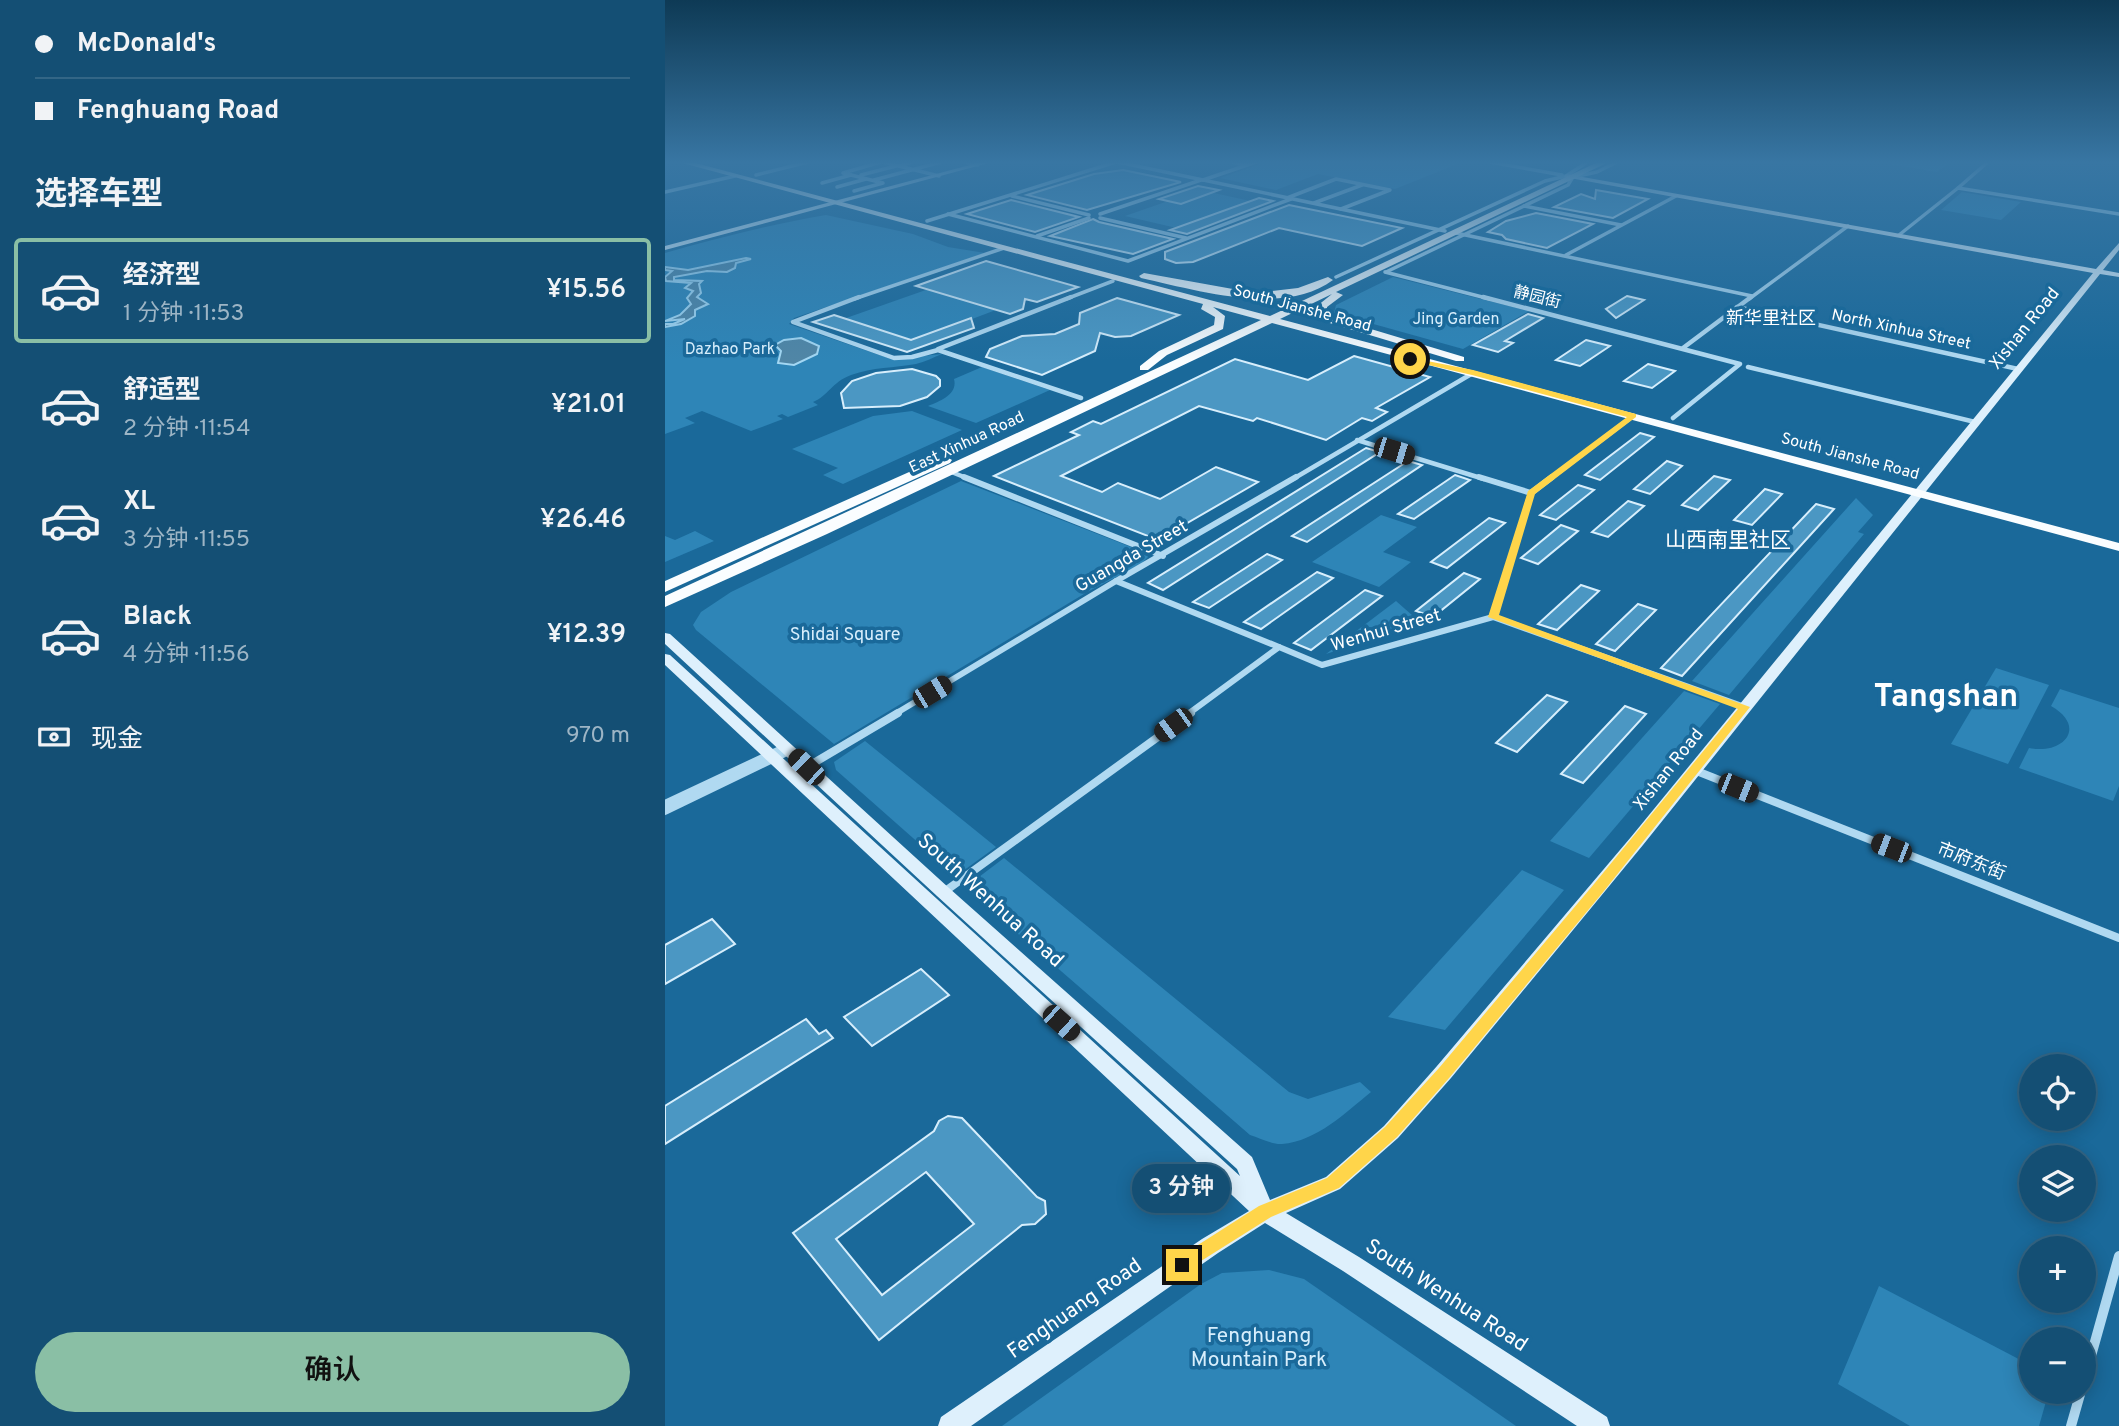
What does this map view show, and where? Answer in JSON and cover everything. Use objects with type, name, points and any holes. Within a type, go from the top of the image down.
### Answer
[{"type":"main road","name":"South Jianshe Road","points":[[927,228],[1673,418],[2119,547]]},
{"type":"main road","name":"South Jianshe Road","points":[[952,228],[1130,275],[1429,362],[1470,367],[1633,416],[2119,537]]},
{"type":"main road","points":[[1271,315],[1450,228]]},
{"type":"main road","points":[[1470,367],[1334,322],[1322,316],[1322,306],[1387,269],[1472,228]]},
{"type":"main road","points":[[1271,315],[1387,269]]},
{"type":"main road","points":[[1130,275],[1166,279],[1241,297],[1264,298],[1294,294],[1336,277],[1361,271]]},
{"type":"main road","points":[[1102,274],[1113,281],[1206,307],[1220,316],[1221,323],[1215,331],[1163,353],[1144,369]]},
{"type":"main road","name":"East Xinhua Road","points":[[665,602],[1178,363],[1271,315]]},
{"type":"main road","name":"East Xinhua Road","points":[[665,587],[1144,369],[1271,315]]},
{"type":"main road","points":[[1178,363],[1200,357],[1248,336],[1270,334],[1312,334],[1390,356],[1429,362]]},
{"type":"street","points":[[665,248],[742,228]]},
{"type":"street","points":[[999,228],[1128,261],[1215,228]]},
{"type":"street","points":[[1035,237],[1061,228]]},
{"type":"street","points":[[1144,228],[1187,239]]},
{"type":"street","points":[[1426,228],[1442,231]]},
{"type":"street","points":[[1460,234],[1475,228]]},
{"type":"street","points":[[1565,256],[1617,228]]},
{"type":"street","points":[[1683,348],[1846,228]]},
{"type":"street","points":[[1857,228],[2119,275]]},
{"type":"street","points":[[1899,235],[1908,228]]},
{"type":"street","points":[[1336,277],[1442,231]]},
{"type":"street","points":[[1460,234],[1752,296]]},
{"type":"street","name":"Xishan Road","points":[[1265,1212],[1333,1183],[1391,1132],[1453,1062],[1694,770],[2119,245]]},
{"type":"street","points":[[1004,248],[799,318],[793,323],[894,358],[912,357],[1113,281]]},
{"type":"street","name":"静园街","points":[[1387,269],[1740,364],[1673,418]]},
{"type":"street","name":"North Xinhua Street","points":[[1737,307],[2018,369]]},
{"type":"street","points":[[938,349],[1081,398]]},
{"type":"street","points":[[1748,366],[1975,422]]},
{"type":"street","name":"Guangda Street","points":[[806,767],[1357,440],[1470,367]]},
{"type":"street","points":[[1633,416],[1531,493],[1493,617],[1745,707]]},
{"type":"street","points":[[1357,440],[1531,493]]},
{"type":"street","points":[[949,471],[1163,556]]},
{"type":"street","name":"Wenhui Street","points":[[1116,581],[1322,665],[1493,617]]},
{"type":"street","name":"South Wenhua Road","points":[[665,637],[779,753],[1265,1212],[1351,1264],[1598,1426]]},
{"type":"street","points":[[943,892],[1016,842],[1279,647]]},
{"type":"street","name":"South Wenhua Road","points":[[665,658],[779,753],[806,767],[1245,1163],[1265,1212]]},
{"type":"street","points":[[665,804],[779,753]]},
{"type":"street","points":[[665,811],[779,753]]},
{"type":"street","name":"市府东街","points":[[1694,770],[2119,938]]},
{"type":"street","name":"Fenghuang Road","points":[[950,1426],[1205,1250],[1265,1212]]},
{"type":"street","points":[[2096,1338],[2119,1256]]},
{"type":"street","points":[[2071,1426],[2077,1404]]},
{"type":"green space","name":"Dazhao Park","points":[[765,228],[883,228],[913,234],[948,247],[985,253],[794,318],[789,324],[891,359],[942,354],[916,364],[851,375],[813,402],[818,405],[788,417],[782,414],[777,416],[783,419],[751,431],[702,411],[685,418],[695,423],[665,434],[665,253]]},
{"type":"green space","name":"Jing Garden","points":[[1393,277],[1529,311],[1463,349],[1334,313],[1336,305]]},
{"type":"green space","points":[[940,285],[1009,305],[901,346],[832,323]]},
{"type":"green space","points":[[982,367],[1050,390],[976,423],[928,406],[951,393],[954,379]]},
{"type":"green space","points":[[912,411],[962,430],[843,484],[823,475],[838,468],[792,449],[873,416]]},
{"type":"green space","name":"Shidai Square","points":[[961,481],[1144,552],[1148,557],[1140,565],[1089,591],[834,744],[693,625],[701,612],[731,592]]},
{"type":"green space","points":[[1856,498],[1873,515],[1858,532],[1864,534],[1729,695],[1692,681]]},
{"type":"green space","points":[[1381,515],[1417,527],[1383,552],[1411,562],[1379,587],[1312,562]]},
{"type":"green space","points":[[695,531],[714,541],[665,562],[665,536],[675,540]]},
{"type":"green space","points":[[1396,601],[1421,623],[1326,654]]},
{"type":"green space","points":[[1996,668],[2049,685],[2008,764],[1951,744]]},
{"type":"green space","points":[[2060,689],[2119,708],[2119,786],[2113,801],[2019,768],[2029,748],[2052,747],[2067,738],[2068,722],[2051,706]]},
{"type":"green space","points":[[1684,691],[1720,704],[1589,858],[1550,841]]},
{"type":"green space","points":[[865,741],[996,847],[956,876],[836,770],[834,762]]},
{"type":"green space","points":[[1004,858],[1289,1092],[1308,1099],[1360,1082],[1371,1092],[1330,1125],[1307,1138],[1278,1144],[1250,1135],[970,892],[971,883]]},
{"type":"green space","points":[[1522,870],[1564,890],[1445,1030],[1388,1017]]},
{"type":"green space","name":"Fenghuang Mountain Park","points":[[1269,1270],[1304,1279],[1516,1426],[1002,1426],[1201,1284],[1222,1273]]},
{"type":"green space","points":[[1879,1286],[2019,1359],[2019,1404],[2045,1404],[2039,1426],[1910,1426],[1838,1384]]},
{"type":"shaded area","points":[[751,259],[736,263],[735,268],[727,272],[707,271],[674,277],[674,280],[702,281],[699,284],[701,293],[697,297],[708,304],[695,310],[695,316],[681,324],[665,327],[665,324],[685,319],[665,321],[680,315],[691,304],[687,298],[693,291],[685,288],[691,283],[666,281],[665,277],[672,271],[665,270],[665,267],[688,270]]},
{"type":"shaded area","points":[[801,338],[819,346],[817,354],[794,365],[778,363],[781,351],[775,345],[784,340]]},
{"type":"building","points":[[1018,228],[1048,228],[1035,232]]},
{"type":"building","points":[[1071,228],[1123,228],[1173,239],[1133,254],[1050,236]]},
{"type":"building","points":[[1177,228],[1204,228],[1187,234],[1170,230]]},
{"type":"building","points":[[1230,228],[1402,228],[1362,246],[1279,228],[1193,262],[1176,263],[1165,259],[1165,252]]},
{"type":"building","points":[[1495,228],[1586,228],[1547,248],[1488,232]]},
{"type":"building","points":[[986,261],[1078,287],[1037,302],[1025,299],[1023,309],[1010,314],[916,286]]},
{"type":"building","points":[[1627,296],[1644,300],[1616,318],[1606,309]]},
{"type":"building","points":[[1117,298],[1179,315],[1131,336],[1115,337],[1100,333],[1095,351],[1042,375],[986,357],[990,349],[1022,336],[1055,334],[1079,324],[1080,313]]},
{"type":"building","points":[[1528,314],[1543,318],[1505,341],[1513,343],[1498,352],[1473,345]]},
{"type":"building","points":[[834,315],[911,340],[971,318],[974,328],[907,352],[813,322]]},
{"type":"building","points":[[1586,340],[1610,346],[1580,366],[1556,360]]},
{"type":"building","points":[[1354,356],[1430,377],[1376,408],[1387,412],[1372,421],[1362,418],[1326,440],[1257,418],[1253,421],[1199,406],[1061,476],[1102,492],[1118,483],[1160,499],[1216,467],[1258,482],[1158,540],[994,476],[1079,435],[1071,432],[1093,421],[1101,424],[1235,359],[1308,380]]},
{"type":"building","points":[[1648,364],[1675,371],[1652,388],[1624,381]]},
{"type":"building","points":[[912,369],[936,376],[940,380],[940,386],[927,397],[900,406],[844,408],[841,393],[852,381],[876,373]]},
{"type":"building","points":[[1640,433],[1654,437],[1600,480],[1585,475]]},
{"type":"building","points":[[1366,448],[1380,452],[1163,590],[1148,583]]},
{"type":"building","points":[[1408,461],[1422,465],[1307,542],[1292,536]]},
{"type":"building","points":[[1667,461],[1682,466],[1650,494],[1634,489]]},
{"type":"building","points":[[1455,475],[1470,480],[1414,519],[1398,514]]},
{"type":"building","points":[[1714,476],[1730,480],[1698,510],[1682,505]]},
{"type":"building","points":[[1578,485],[1594,490],[1556,520],[1540,515]]},
{"type":"building","points":[[1765,489],[1782,494],[1752,525],[1734,520]]},
{"type":"building","points":[[1628,501],[1644,506],[1608,537],[1592,532]]},
{"type":"building","points":[[1816,504],[1834,509],[1682,676],[1661,668]]},
{"type":"building","points":[[1489,518],[1505,523],[1447,568],[1431,562]]},
{"type":"building","points":[[1561,525],[1578,531],[1538,564],[1521,558]]},
{"type":"building","points":[[1267,554],[1282,560],[1209,608],[1193,602]]},
{"type":"building","points":[[1317,572],[1333,578],[1261,629],[1244,622]]},
{"type":"building","points":[[1464,573],[1480,579],[1433,617],[1416,611]]},
{"type":"building","points":[[1581,585],[1599,591],[1557,630],[1538,624]]},
{"type":"building","points":[[1365,590],[1382,596],[1311,650],[1294,643]]},
{"type":"building","points":[[1638,604],[1656,610],[1615,651],[1596,644]]},
{"type":"building","points":[[1547,695],[1567,702],[1517,752],[1496,743]]},
{"type":"building","points":[[1625,706],[1646,714],[1583,783],[1561,774]]},
{"type":"building","points":[[712,919],[735,944],[665,984],[665,945]]},
{"type":"building","points":[[921,969],[949,995],[872,1046],[844,1017]]},
{"type":"building","points":[[806,1019],[819,1034],[826,1030],[833,1038],[665,1144],[665,1106]]},
{"type":"building","points":[[948,1116],[962,1118],[1037,1197],[1045,1201],[1046,1214],[1035,1224],[1022,1225],[879,1340],[793,1233],[934,1131],[939,1121]],"holes":[[[926,1172],[974,1224],[882,1295],[836,1239]]]},
{"type":"district","name":"新华里社区","points":[[1771,319]]},
{"type":"district","name":"山西南里社区","points":[[1728,541]]},
{"type":"district","name":"Tangshan","points":[[1946,698]]},
{"type":"route","points":[[1182,1265],[1265,1212],[1333,1183],[1391,1132],[1599,887],[1745,707],[1493,617],[1531,493],[1633,416],[1410,359]]}]
